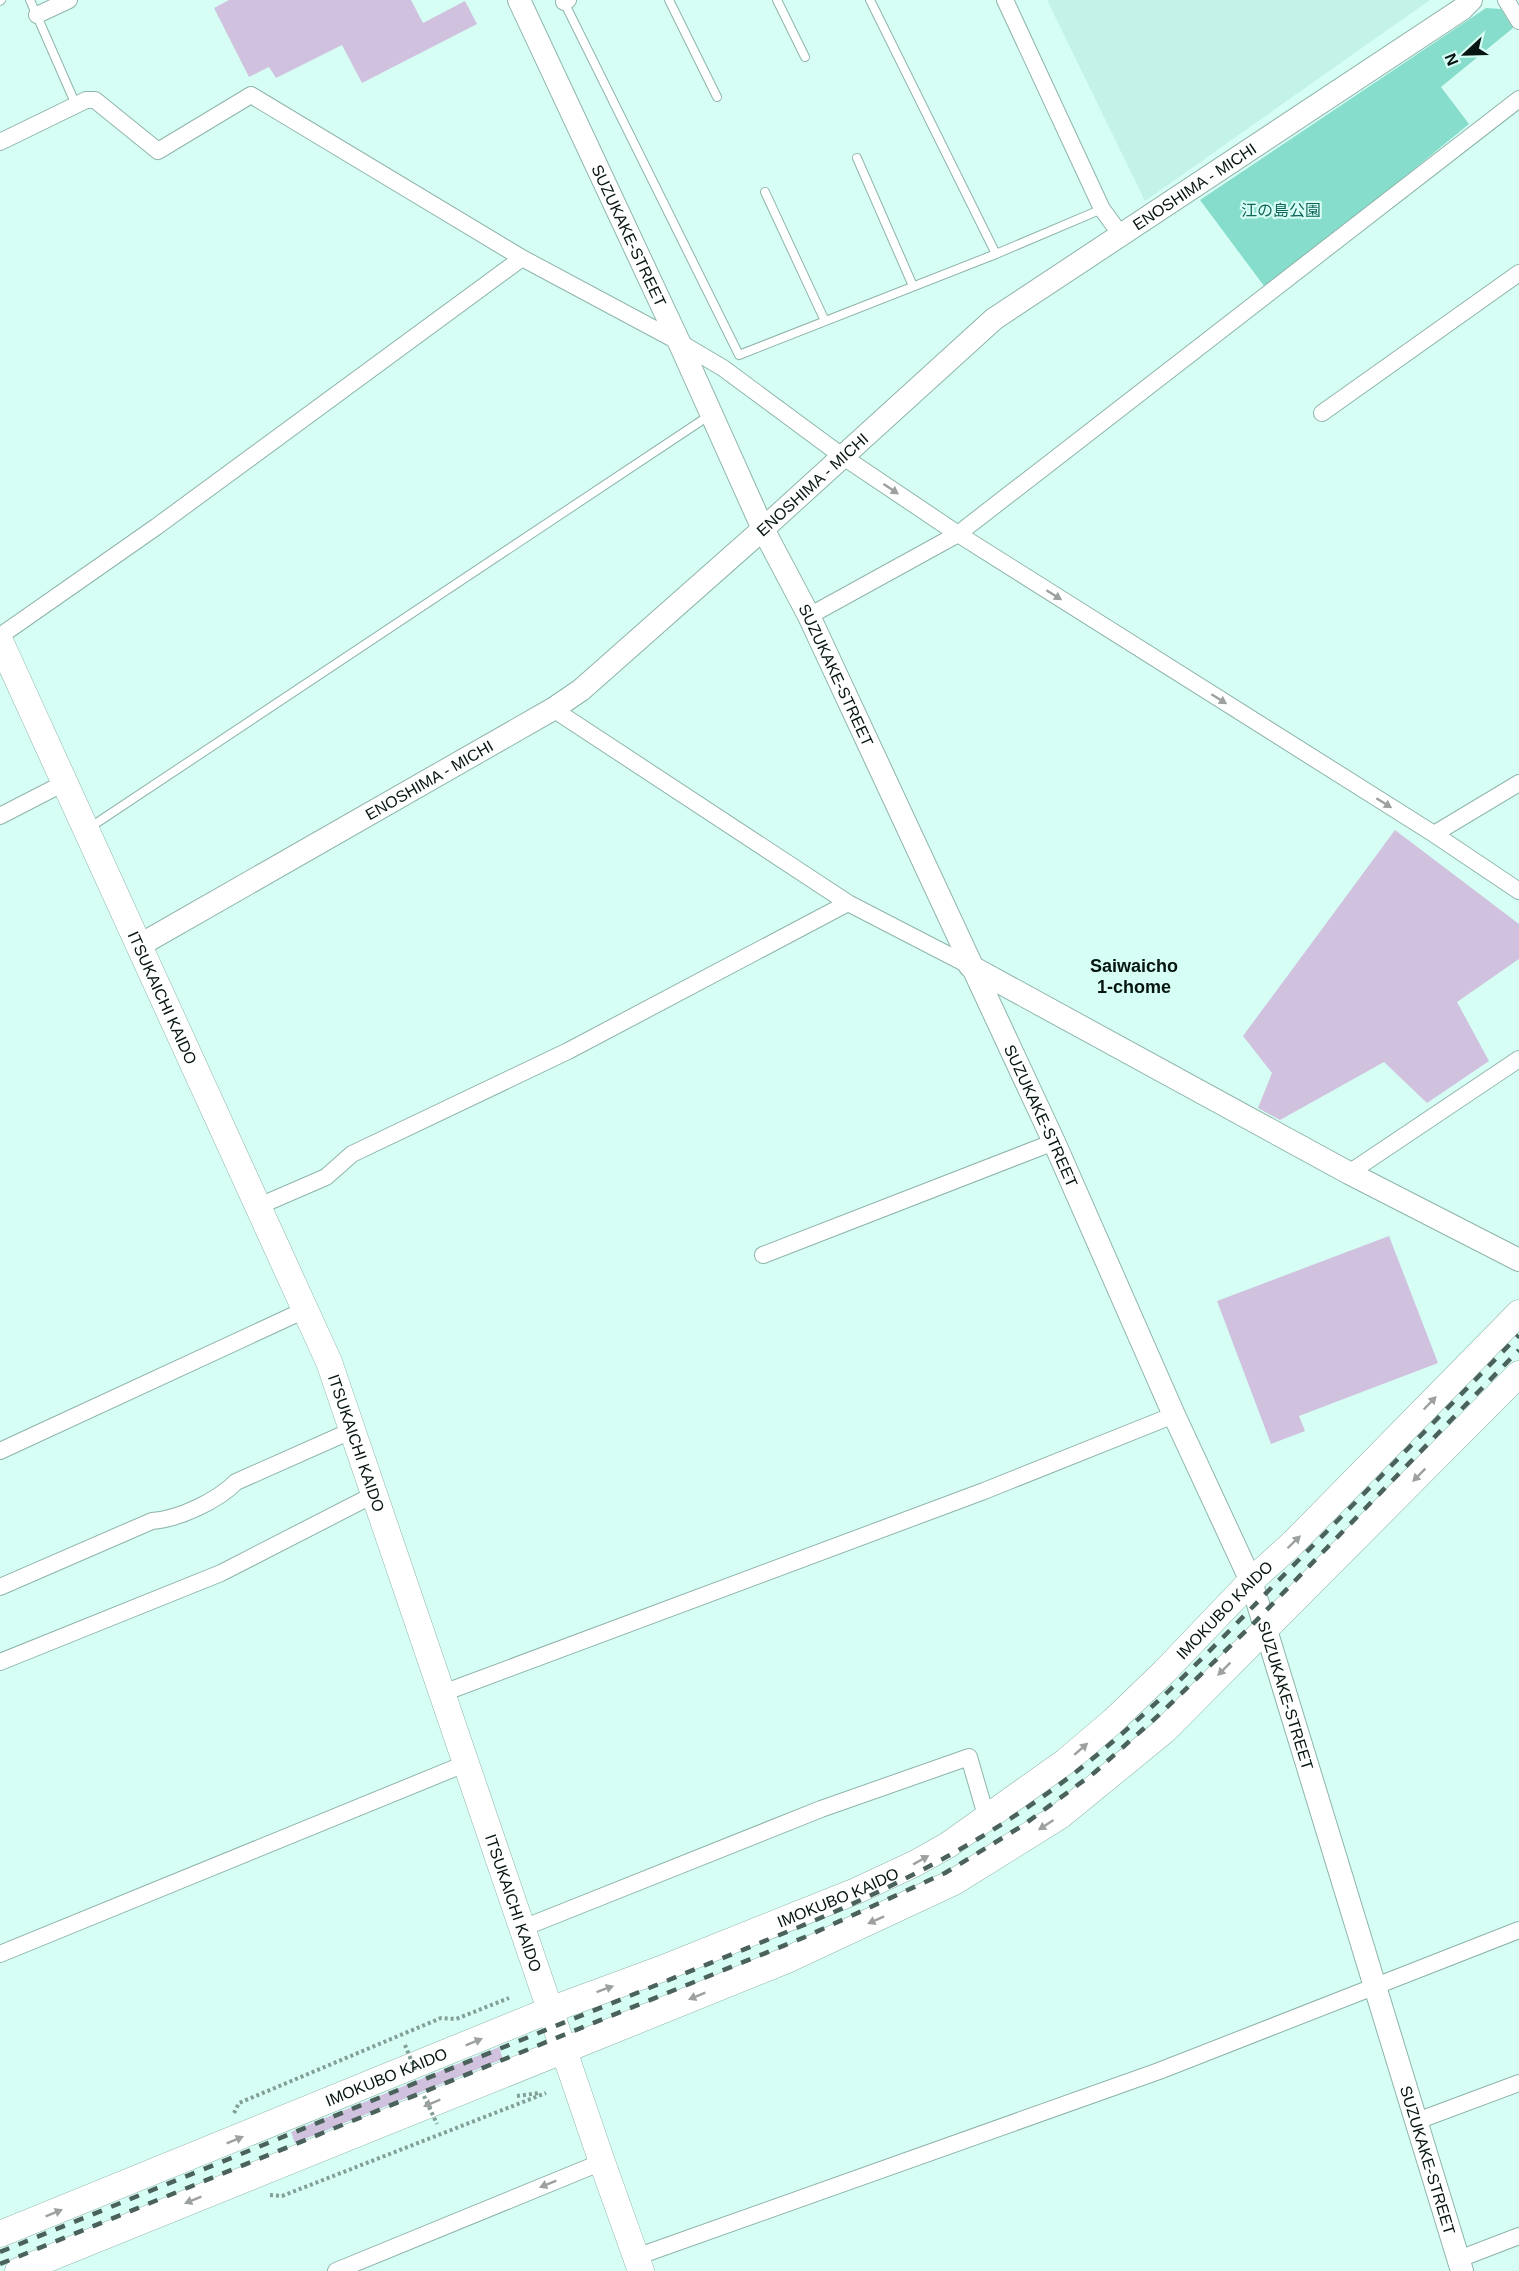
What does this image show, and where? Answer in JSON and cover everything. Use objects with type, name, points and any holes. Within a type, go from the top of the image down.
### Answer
[{"type":"main road","name":"ITSUKAICHI KAIDO","points":[[0,641],[307,1309],[329,1362],[639,2267]]},
{"type":"main road","name":"IMOKUBO KAIDO","points":[[0,2235],[550,2010],[662,1969],[856,1891],[914,1864],[987,1819],[1066,1761],[1113,1721],[1164,1672],[1251,1581],[1293,1544],[1519,1313]]},
{"type":"main road","points":[[18,2271],[798,1955],[913,1903],[1001,1854],[1060,1816],[1164,1731],[1519,1374]]},
{"type":"street","points":[[33,8],[69,0]]},
{"type":"street","name":"SUZUKAKE-STREET","points":[[519,0],[764,529],[809,616],[970,966],[1054,1142],[1174,1415],[1251,1581],[1461,2265]]},
{"type":"street","points":[[1005,0],[1102,209],[1121,235]]},
{"type":"street","name":"ENOSHIMA - MICHI","points":[[140,945],[553,709],[581,690],[764,529],[994,319],[1462,9],[1471,0]]},
{"type":"street","points":[[1506,0],[1519,21]]},
{"type":"street","points":[[0,142],[86,100],[95,100],[158,151],[251,95],[522,258],[723,368],[842,456],[958,534],[1434,834],[1519,891]]},
{"type":"street","points":[[809,616],[958,534],[1519,99]]},
{"type":"street","points":[[0,636],[156,527],[522,258]]},
{"type":"street","points":[[1322,413],[1519,273]]},
{"type":"street","points":[[553,709],[848,903],[970,966],[1350,1173],[1519,1260]]},
{"type":"street","points":[[0,816],[64,783]]},
{"type":"street","points":[[1434,834],[1519,783]]},
{"type":"street","points":[[259,1206],[326,1177],[352,1154],[568,1051],[848,903]]},
{"type":"street","points":[[1350,1173],[1519,1059]]},
{"type":"street","points":[[763,1255],[1054,1142]]},
{"type":"street","points":[[0,1451],[307,1309]]},
{"type":"street","points":[[443,1693],[984,1491],[1174,1415]]},
{"type":"street","points":[[0,1587],[152,1521],[168,1520],[225,1494],[236,1482],[353,1430]]},
{"type":"street","points":[[0,1662],[221,1573],[375,1494]]},
{"type":"street","points":[[523,1928],[821,1809],[969,1758],[987,1819]]},
{"type":"street","points":[[0,1953],[467,1763]]},
{"type":"street","points":[[639,2267],[1159,2071],[1519,1930]]},
{"type":"street","points":[[1417,2121],[1519,2083]]},
{"type":"street","points":[[336,2271],[602,2162]]},
{"type":"street","points":[[1461,2265],[1519,2236]]},
{"type":"lane","points":[[669,0],[717,97]]},
{"type":"lane","points":[[777,0],[805,57]]},
{"type":"lane","points":[[870,0],[996,254]]},
{"type":"lane","points":[[566,1],[739,355],[996,254],[1102,209]]},
{"type":"lane","points":[[33,8],[76,105]]},
{"type":"lane","points":[[857,158],[914,286]]},
{"type":"lane","points":[[765,192],[825,321]]},
{"type":"lane","points":[[86,830],[711,414]]},
{"type":"path","points":[[230,2122],[240,2103],[441,2018],[456,2019],[509,1998]]},
{"type":"path","points":[[405,2045],[416,2072]]},
{"type":"path","points":[[336,2062],[346,2064]]},
{"type":"path","points":[[261,2194],[282,2196],[546,2092],[511,2096]]},
{"type":"path","points":[[424,2096],[437,2124]]},
{"type":"path","points":[[366,2163],[374,2152]]},
{"type":"shaded area","points":[[1047,0],[1430,0],[1145,201]]},
{"type":"green space","name":"江の島公園","points":[[1486,8],[1501,9],[1513,28],[1441,87],[1469,124],[1267,290],[1200,200]]},
{"type":"building","points":[[229,0],[411,0],[423,23],[465,1],[477,24],[362,83],[342,45],[276,78],[269,67],[249,77],[214,8]]},
{"type":"building","points":[[1395,830],[1519,924],[1519,959],[1457,1002],[1489,1061],[1427,1103],[1384,1062],[1280,1120],[1258,1108],[1272,1073],[1243,1036]]},
{"type":"building","points":[[1389,1236],[1438,1363],[1299,1416],[1305,1431],[1271,1444],[1217,1301]]},
{"type":"building","points":[[499,2047],[503,2059],[295,2143],[291,2132]]},
{"type":"railway","points":[[0,2252],[799,1927],[865,1898],[961,1849],[1052,1790],[1139,1718],[1221,1639],[1519,1335]]},
{"type":"railway","points":[[0,2264],[805,1937],[945,1873],[1022,1826],[1094,1773],[1160,1714],[1252,1625],[1519,1350]]},
{"type":"district","name":"Saiwaicho 1-chome","points":[[1134,976]]}]
